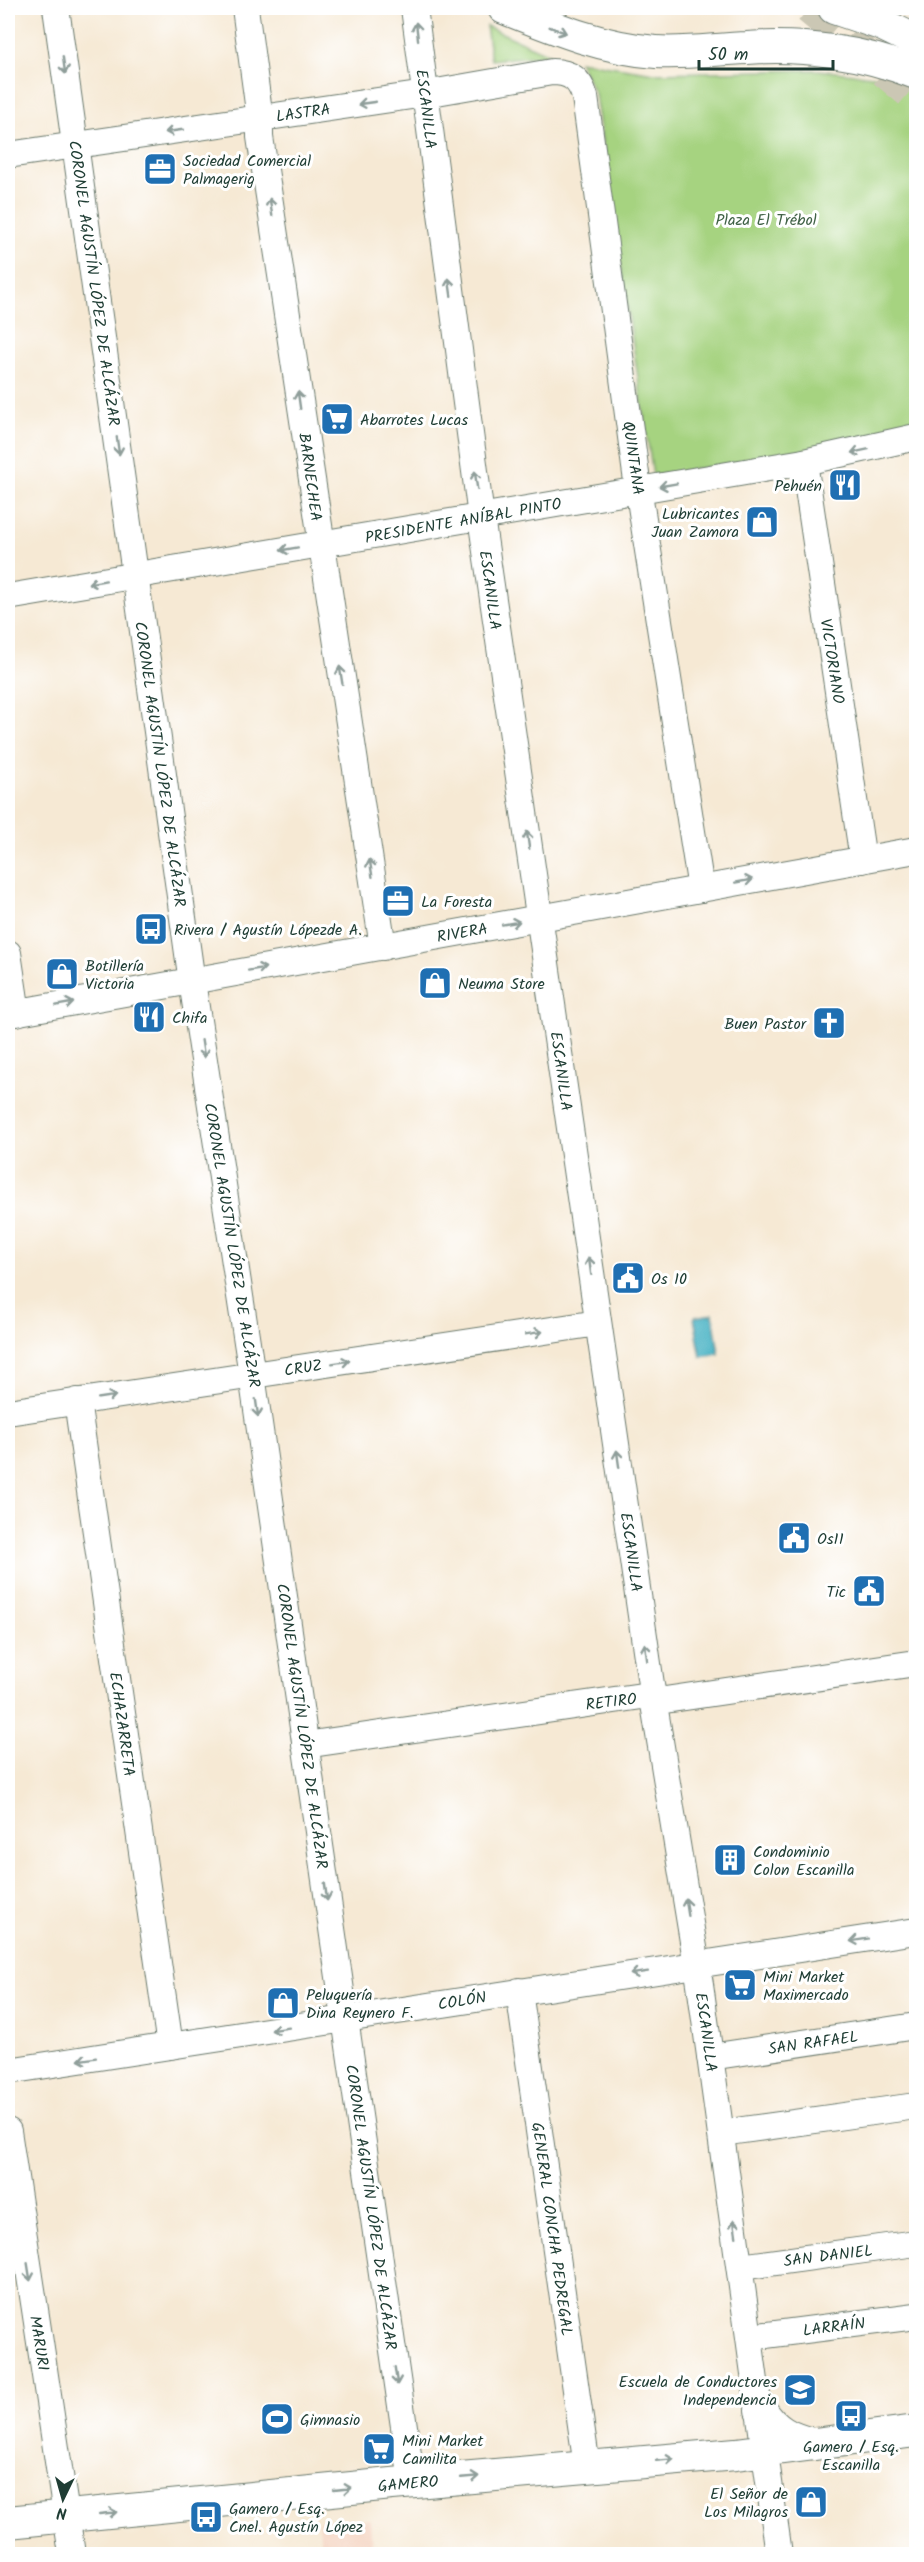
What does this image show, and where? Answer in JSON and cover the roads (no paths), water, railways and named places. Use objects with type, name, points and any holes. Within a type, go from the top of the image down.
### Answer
[{"type":"main road","points":[[504,8],[577,36],[634,50],[681,53],[747,48],[820,50],[861,56],[916,73]]},
{"type":"main road","points":[[834,8],[881,24],[916,41]]},
{"type":"main road","points":[[761,2410],[768,2422],[782,2434],[813,2444]]},
{"type":"main road","name":"GAMERO","points":[[8,2522],[767,2450],[916,2432]]},
{"type":"street","name":"CORONEL AGUSTÍN LÓPEZ DE ALCÁZAR","points":[[56,8],[192,981],[252,1375],[412,2482]]},
{"type":"street","name":"BARNECHEA","points":[[245,8],[260,119],[260,137],[383,947]]},
{"type":"street","name":"ESCANILLA","points":[[414,8],[481,517],[653,1698],[697,1965],[767,2450],[779,2554]]},
{"type":"street","name":"LASTRA","points":[[8,155],[260,119],[559,72],[577,79],[585,97]]},
{"type":"street","name":"QUINTANA","points":[[585,97],[639,490],[701,889]]},
{"type":"street","name":"PRESIDENTE ANÍBAL PINTO","points":[[8,597],[804,462],[916,437]]},
{"type":"street","name":"VICTORIANO","points":[[804,462],[863,860]]},
{"type":"street","name":"RIVERA","points":[[12,1014],[916,850]]},
{"type":"street","points":[[8,953],[12,1014]]},
{"type":"street","name":"CRUZ","points":[[8,1412],[598,1323]]},
{"type":"street","name":"ECHAZARRETA","points":[[76,1401],[170,2046]]},
{"type":"street","name":"RETIRO","points":[[305,1745],[642,1696],[665,1700],[916,1663]]},
{"type":"street","name":"COLÓN","points":[[8,2071],[916,1931]]},
{"type":"street","name":"GENERAL CONCHA PEDREGAL","points":[[519,1991],[587,2467]]},
{"type":"street","name":"SAN RAFAEL","points":[[710,2057],[916,2026]]},
{"type":"street","points":[[721,2133],[916,2106]]},
{"type":"street","name":"MARURI","points":[[8,2131],[72,2554]]},
{"type":"street","name":"SAN DANIEL","points":[[740,2266],[916,2243]]},
{"type":"street","name":"LARRAÍN","points":[[751,2337],[916,2316]]},
{"type":"water","points":[[713,1314],[719,1354],[701,1357],[694,1317]]},
{"type":"tunnel","points":[[809,8],[916,97]]},
{"type":"place","name":"Sociedad Comercial Palmagerig","points":[[160,169]]},
{"type":"place","name":"Abarrotes Lucas","points":[[337,419]]},
{"type":"place","name":"Pehuén","points":[[845,485]]},
{"type":"place","name":"Lubricantes Juan Zamora","points":[[762,522]]},
{"type":"place","name":"La Foresta","points":[[398,901]]},
{"type":"place","name":"Rivera / Agustín Lópezde A.","points":[[151,929]]},
{"type":"place","name":"Botillería Victoria","points":[[62,974]]},
{"type":"place","name":"Neuma Store","points":[[435,983]]},
{"type":"place","name":"Chifa","points":[[149,1017]]},
{"type":"place","name":"Buen Pastor","points":[[829,1023]]},
{"type":"place","name":"Os 10","points":[[628,1278]]},
{"type":"place","name":"Os11","points":[[794,1538]]},
{"type":"place","name":"Tic","points":[[869,1591]]},
{"type":"place","name":"Condominio Colon Escanilla","points":[[730,1860]]},
{"type":"place","name":"Mini Market Maximercado","points":[[740,1985]]},
{"type":"place","name":"Peluquería Dina Reynero F.","points":[[283,2003]]},
{"type":"place","name":"Escuela de Conductores Independencia","points":[[800,2390]]},
{"type":"place","name":"Gamero / Esq. Escanilla","points":[[851,2416]]},
{"type":"place","name":"Gimnasio","points":[[277,2419]]},
{"type":"place","name":"Mini Market Camilita","points":[[379,2449]]},
{"type":"place","name":"El Señor de Los Milagros","points":[[811,2502]]},
{"type":"place","name":"Gamero / Esq. Cnel. Agustín López","points":[[206,2517]]},
{"type":"park label","name":"Plaza El Trébol","points":[[766,219]]}]
